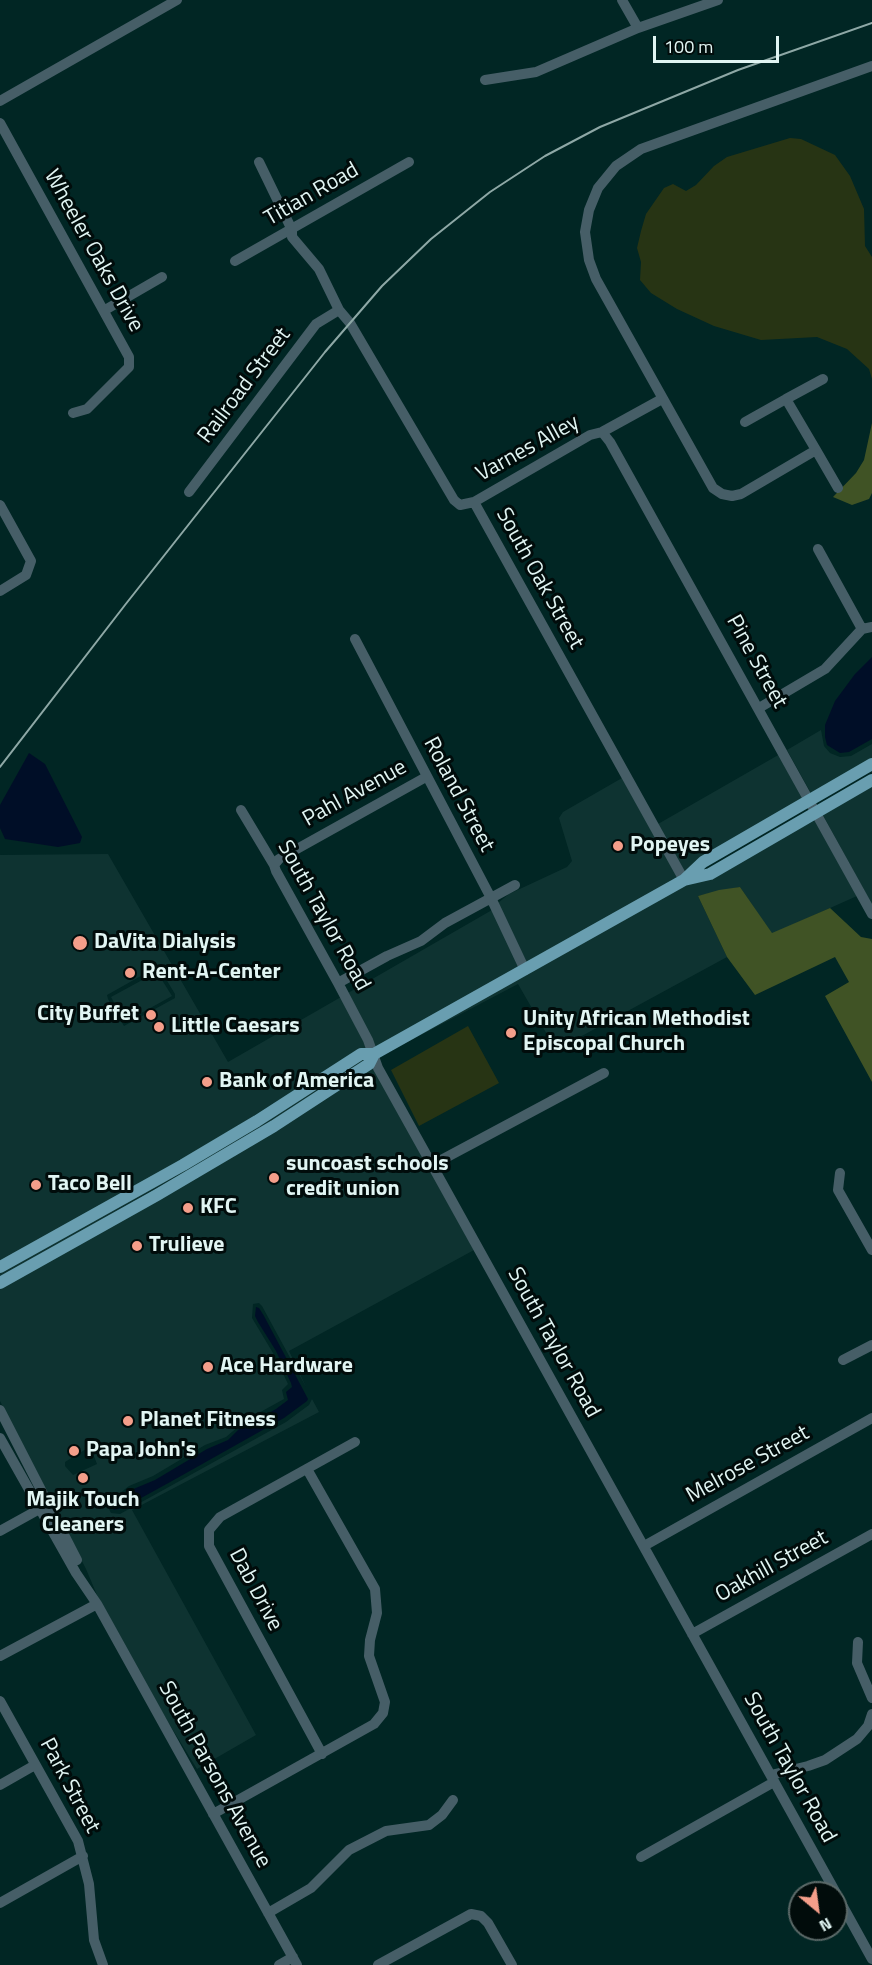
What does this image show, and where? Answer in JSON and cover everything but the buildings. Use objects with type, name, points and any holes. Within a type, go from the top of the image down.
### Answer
[{"type":"main road","points":[[0,1267],[193,1159],[361,1054],[374,1054],[684,880],[703,862],[872,764]]},
{"type":"main road","points":[[684,880],[710,874],[872,780]]},
{"type":"main road","points":[[0,1283],[274,1126],[369,1064],[374,1054]]},
{"type":"street","points":[[0,100],[177,0]]},
{"type":"street","points":[[622,0],[638,28]]},
{"type":"street","points":[[485,80],[536,72],[638,28],[718,0]]},
{"type":"street","points":[[816,450],[741,494],[732,496],[722,494],[713,488],[596,279],[589,260],[585,232],[589,210],[598,188],[616,166],[641,149],[872,66]]},
{"type":"street","name":"Wheeler Oaks Drive","points":[[0,123],[129,357],[129,367],[87,409],[74,413]]},
{"type":"street","name":"South Oak Street","points":[[259,162],[292,230],[292,237],[319,269],[339,310],[350,323],[454,500],[460,505],[474,502],[684,880]]},
{"type":"street","name":"Titian Road","points":[[235,261],[409,162]]},
{"type":"street","points":[[105,310],[162,277]]},
{"type":"street","name":"Railroad Street","points":[[189,492],[316,324],[339,310]]},
{"type":"street","points":[[745,422],[823,379]]},
{"type":"street","name":"Varnes Alley","points":[[474,502],[590,435],[602,432],[662,399]]},
{"type":"street","points":[[786,399],[838,488]]},
{"type":"street","name":"Pine Street","points":[[602,432],[610,442],[872,914]]},
{"type":"street","points":[[0,505],[31,561],[26,575],[0,591]]},
{"type":"street","points":[[759,708],[825,669],[867,628],[818,549]]},
{"type":"street","name":"Roland Street","points":[[355,639],[491,898],[525,969]]},
{"type":"street","name":"Pahl Avenue","points":[[274,865],[279,859],[426,777]]},
{"type":"street","name":"South Taylor Road","points":[[240,810],[274,865],[338,983],[368,1040],[378,1068],[829,1881]]},
{"type":"street","points":[[338,983],[387,956],[421,941],[445,923],[516,885]]},
{"type":"street","points":[[432,1165],[604,1072]]},
{"type":"street","points":[[840,1173],[838,1190],[872,1250]]},
{"type":"street","points":[[843,1360],[872,1345]]},
{"type":"street","name":"South Parsons Avenue","points":[[0,1410],[44,1507]]},
{"type":"street","name":"Melrose Street","points":[[644,1546],[872,1418]]},
{"type":"street","name":"South Parsons Avenue","points":[[0,1438],[82,1571],[97,1604],[295,1961]]},
{"type":"street","name":"Dab Drive","points":[[322,1754],[209,1546],[209,1530],[220,1517],[355,1442]]},
{"type":"street","points":[[213,1814],[374,1724],[383,1713],[385,1702],[369,1656],[370,1641],[378,1613],[375,1589],[307,1469]]},
{"type":"street","points":[[0,1531],[44,1507]]},
{"type":"street","name":"Oakhill Street","points":[[692,1634],[872,1534]]},
{"type":"street","points":[[0,1656],[97,1604]]},
{"type":"street","points":[[858,1642],[856,1654],[858,1663],[872,1698]]},
{"type":"street","name":"Park Street","points":[[0,1701],[78,1841],[89,1884],[94,1940],[101,1962]]},
{"type":"street","points":[[641,1857],[772,1779],[833,1755],[857,1738],[868,1726],[872,1714]]},
{"type":"street","points":[[0,1785],[35,1765]]},
{"type":"street","points":[[268,1913],[311,1888],[349,1850],[386,1831],[429,1825],[442,1815],[453,1800]]},
{"type":"street","points":[[0,1903],[83,1856]]},
{"type":"street","points":[[378,1965],[471,1914],[481,1916],[488,1923],[512,1965]]},
{"type":"street","name":"South Taylor Road","points":[[848,1915],[872,1959]]},
{"type":"street","points":[[279,1965],[295,1961]]},
{"type":"street","points":[[88,1965],[101,1962]]},
{"type":"shaded area","points":[[872,657],[872,739],[849,752],[840,753],[827,745],[825,725],[835,701],[855,674]]},
{"type":"shaded area","points":[[821,730],[824,746],[830,753],[840,757],[851,756],[872,744],[872,759],[812,795],[787,750]]},
{"type":"shaded area","points":[[29,753],[45,764],[82,837],[80,843],[58,847],[5,839],[0,828],[0,805]]},
{"type":"shaded area","points":[[780,754],[804,799],[685,873],[658,824]]},
{"type":"shaded area","points":[[622,778],[678,878],[527,963],[498,903],[509,894],[567,867],[572,861],[559,818],[563,812]]},
{"type":"shaded area","points":[[872,786],[872,905],[823,815]]},
{"type":"shaded area","points":[[816,820],[857,896],[772,934],[740,887],[698,896],[727,957],[556,1050],[518,984],[379,1057],[684,886]]},
{"type":"shaded area","points":[[108,854],[228,1062],[341,997],[367,1049],[324,1072],[181,1161],[0,1261],[0,855]],"holes":[[[155,968],[160,969],[175,994],[175,998],[124,1026],[107,995]]]},
{"type":"shaded area","points":[[492,910],[519,967],[376,1048],[348,993]]},
{"type":"shaded area","points":[[157,972],[172,996],[125,1022],[111,997]]},
{"type":"shaded area","points":[[362,1059],[366,1059],[272,1122],[0,1277],[0,1272]]},
{"type":"shaded area","points":[[373,1067],[474,1250],[289,1351],[306,1387],[262,1306],[259,1303],[253,1304],[252,1318],[288,1384],[282,1390],[284,1399],[246,1420],[226,1437],[205,1445],[153,1476],[129,1486],[115,1497],[108,1507],[111,1513],[120,1514],[286,1422],[309,1405],[312,1399],[319,1412],[132,1510],[256,1735],[197,1769],[152,1696],[100,1602],[86,1569],[0,1401],[0,1289]],"holes":[[[86,1449],[92,1451],[97,1464],[73,1475],[65,1466],[65,1462]]]},
{"type":"shaded area","points":[[256,1307],[264,1316],[307,1401],[284,1418],[123,1508],[114,1510],[112,1508],[118,1500],[131,1490],[155,1480],[207,1449],[228,1440],[238,1430],[288,1400],[286,1392],[292,1387],[291,1383],[276,1351],[255,1316]]},
{"type":"green space","points":[[790,138],[801,139],[835,155],[850,176],[864,209],[865,246],[872,257],[872,379],[869,369],[847,349],[817,337],[761,340],[714,326],[677,309],[651,293],[640,280],[641,262],[637,248],[641,231],[646,214],[664,188],[673,184],[686,191],[727,157]]},
{"type":"green space","points":[[872,423],[872,493],[869,499],[852,505],[833,497],[856,473],[864,460]]},
{"type":"green space","points":[[740,887],[772,933],[830,908],[861,937],[872,939],[872,1082],[825,996],[849,982],[835,957],[755,995],[727,957],[698,896]]},
{"type":"green space","points":[[468,1026],[499,1083],[419,1126],[391,1070]]},
{"type":"railway","points":[[0,767],[325,352],[382,286],[431,239],[490,192],[545,156],[600,127],[738,70],[872,23]]},
{"type":"place","name":"Popeyes","points":[[618,846]]},
{"type":"place","name":"DaVita Dialysis","points":[[80,943]]},
{"type":"place","name":"Rent-A-Center","points":[[130,973]]},
{"type":"place","name":"City Buffet","points":[[151,1015]]},
{"type":"place","name":"Little Caesars","points":[[159,1027]]},
{"type":"place","name":"Unity African Methodist Episcopal Church","points":[[511,1033]]},
{"type":"place","name":"Bank of America","points":[[207,1082]]},
{"type":"place","name":"suncoast schools credit union","points":[[274,1178]]},
{"type":"place","name":"Taco Bell","points":[[36,1185]]},
{"type":"place","name":"KFC","points":[[188,1208]]},
{"type":"place","name":"Trulieve","points":[[137,1246]]},
{"type":"place","name":"Ace Hardware","points":[[208,1367]]},
{"type":"place","name":"Planet Fitness","points":[[128,1421]]},
{"type":"place","name":"Papa John's","points":[[74,1451]]},
{"type":"place","name":"Majik Touch Cleaners","points":[[83,1478]]}]
